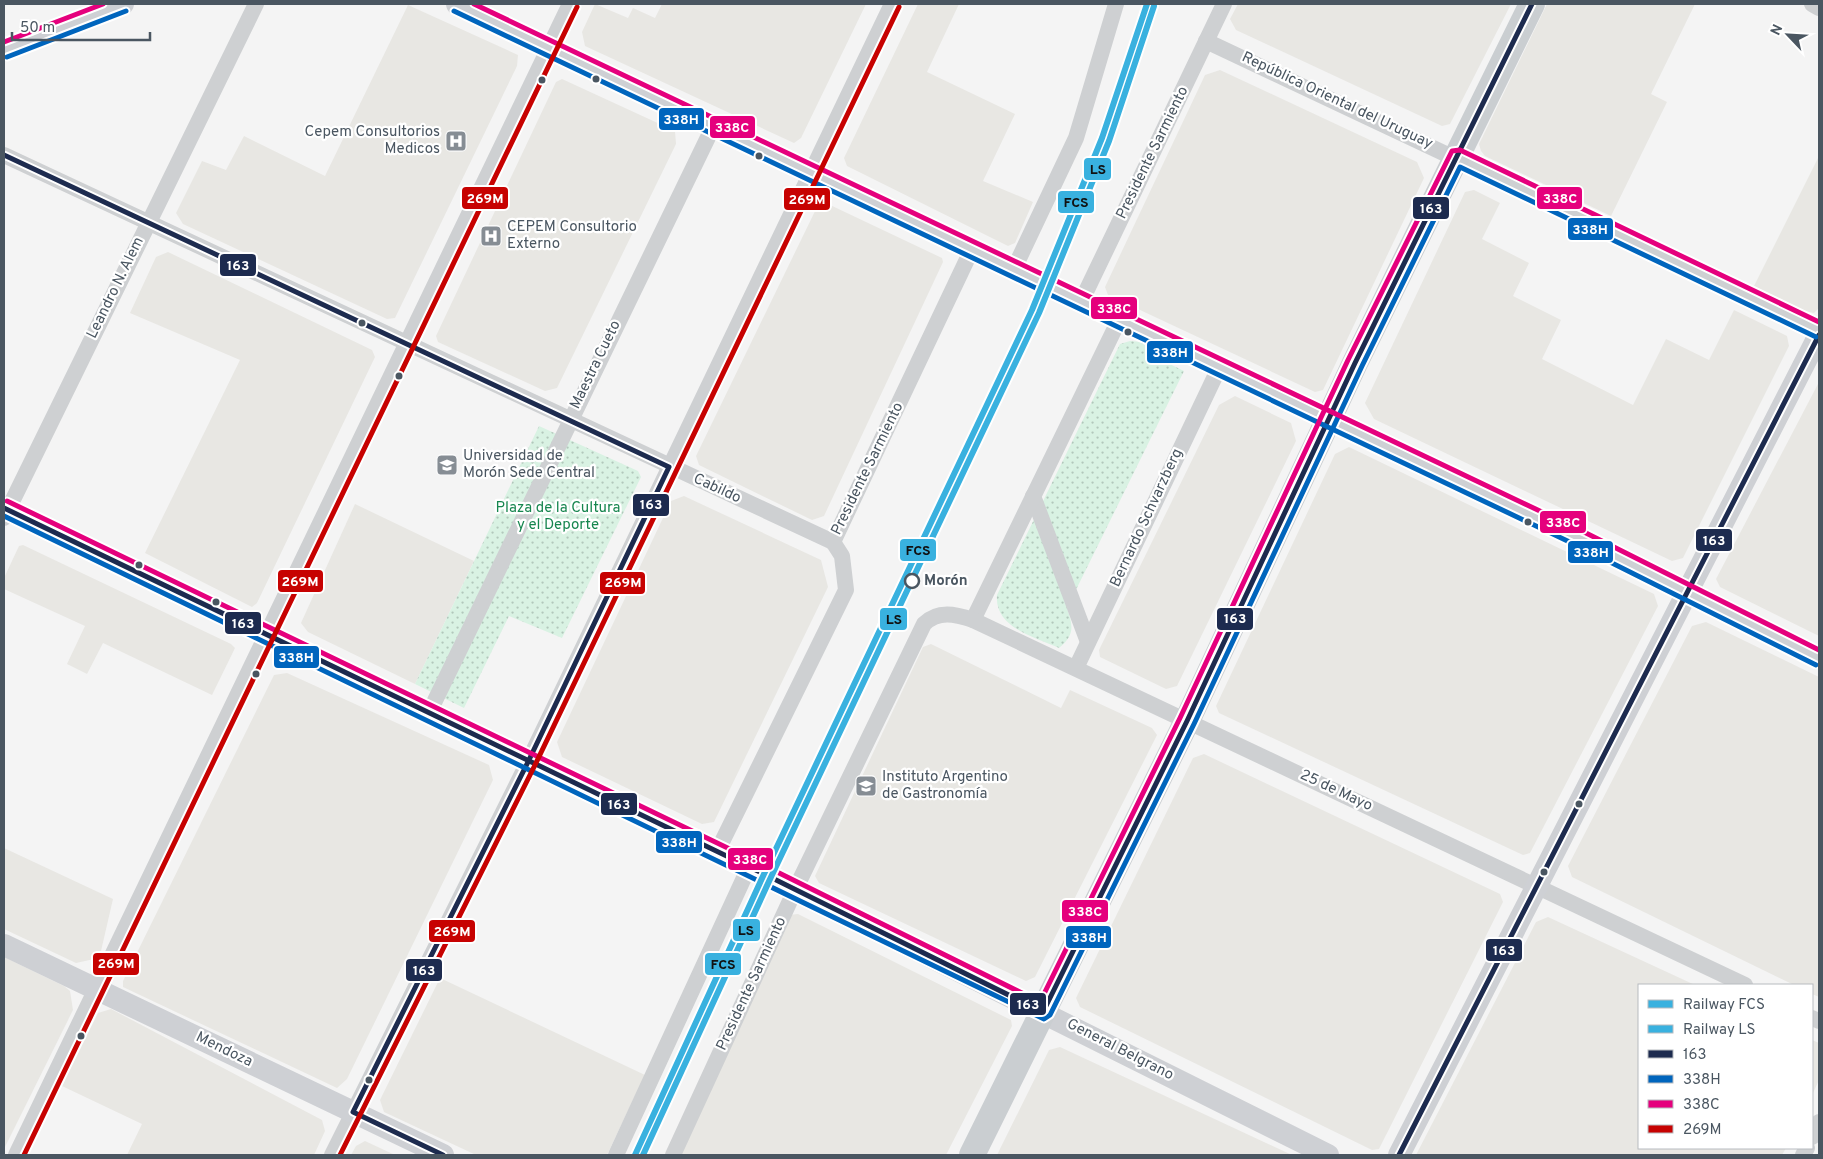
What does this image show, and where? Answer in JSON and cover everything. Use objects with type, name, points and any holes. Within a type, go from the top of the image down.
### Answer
[{"type":"main road","points":[[972,1155],[1187,721],[1329,418],[1532,4]]},
{"type":"street","points":[[4,50],[97,8],[123,4]]},
{"type":"street","name":"Leandro N. Alem","points":[[5,513],[256,4]]},
{"type":"street","points":[[458,4],[1219,368],[1329,418],[1689,592],[1819,658]]},
{"type":"street","points":[[16,1155],[268,635],[570,4]]},
{"type":"street","points":[[332,1155],[528,762],[892,4]]},
{"type":"street","points":[[1014,269],[1076,138],[1116,4]]},
{"type":"street","name":"Presidente Sarmiento","points":[[1081,302],[1224,4]]},
{"type":"street","points":[[1812,4],[1819,8]]},
{"type":"street","name":"República Oriental del Uruguay","points":[[1206,41],[1457,157],[1819,330]]},
{"type":"street","name":"Maestra Cueto","points":[[430,713],[713,127]]},
{"type":"street","name":"Cabildo","points":[[4,155],[407,345],[833,542]]},
{"type":"street","name":"Presidente Sarmiento","points":[[717,852],[846,590],[842,556],[833,542],[972,249]]},
{"type":"street","points":[[973,620],[1119,320]]},
{"type":"street","points":[[1399,1155],[1819,335]]},
{"type":"street","name":"Bernardo Schvarzberg","points":[[1076,668],[1219,368]]},
{"type":"street","points":[[1034,496],[1088,642]]},
{"type":"street","name":"General Belgrano","points":[[5,513],[268,635],[749,867],[1328,1155]]},
{"type":"street","name":"25 de Mayo","points":[[924,624],[932,617],[940,615],[959,616],[973,620],[1743,984]]},
{"type":"street","name":"Presidente Sarmiento","points":[[673,1155],[795,890],[924,624]]},
{"type":"street","points":[[616,1155],[749,867]]},
{"type":"street","name":"Mendoza","points":[[4,944],[443,1155]]},
{"type":"street","points":[[1813,1135],[1819,1122]]},
{"type":"shaded area","points":[[595,4],[628,18],[633,8],[655,18],[662,4],[866,4],[801,138],[794,143],[585,46],[582,32]]},
{"type":"shaded area","points":[[918,4],[959,4],[927,72],[1015,114],[983,181],[1033,202],[1015,243],[1008,246],[847,166],[844,158]]},
{"type":"shaded area","points":[[1238,4],[1511,4],[1450,124],[1442,126],[1236,30],[1230,19]]},
{"type":"shaded area","points":[[1547,4],[1695,4],[1651,94],[1667,102],[1611,216],[1485,156],[1481,151],[1479,144]]},
{"type":"shaded area","points":[[408,5],[518,55],[517,66],[395,318],[387,319],[183,224],[176,213],[202,161],[226,170],[244,136],[325,176]]},
{"type":"shaded area","points":[[1220,70],[1417,162],[1424,178],[1323,390],[1315,392],[1108,295],[1105,287],[1205,75]]},
{"type":"shaded area","points":[[562,79],[675,131],[676,144],[557,388],[545,391],[438,342],[436,336],[556,82]]},
{"type":"shaded area","points":[[1819,156],[1819,308],[1814,313],[1805,311],[1754,286]]},
{"type":"shaded area","points":[[1474,190],[1500,203],[1482,239],[1529,263],[1513,296],[1561,320],[1542,359],[1633,405],[1666,339],[1709,360],[1734,310],[1787,336],[1789,346],[1683,558],[1672,561],[1374,419],[1365,403],[1465,192]]},
{"type":"shaded area","points":[[828,204],[942,258],[943,262],[824,516],[812,520],[699,465],[696,456],[818,205]]},
{"type":"shaded area","points":[[168,252],[372,350],[375,357],[257,603],[252,607],[145,553],[240,360],[130,313],[156,257]]},
{"type":"shaded area","points":[[1819,382],[1819,636],[1720,587],[1716,579]]},
{"type":"shaded area","points":[[1235,396],[1291,423],[1296,441],[1177,686],[1166,689],[1100,657],[1099,650],[1219,405]]},
{"type":"shaded area","points":[[1349,447],[1654,594],[1658,606],[1530,853],[1523,855],[1219,713],[1216,706],[1335,454]]},
{"type":"shaded area","points":[[684,496],[821,560],[828,587],[714,822],[702,824],[562,757],[557,742],[671,501]]},
{"type":"shaded area","points":[[355,504],[474,561],[415,684],[308,632],[301,623]]},
{"type":"shaded area","points":[[23,545],[231,644],[235,648],[212,695],[103,643],[87,674],[67,664],[85,626],[4,589],[4,578],[19,546]]},
{"type":"shaded area","points":[[1706,622],[1819,677],[1819,997],[1813,994],[1813,984],[1792,984],[1572,877],[1568,866],[1692,626]]},
{"type":"shaded area","points":[[931,644],[1061,708],[1070,690],[1152,728],[1157,735],[1035,977],[1026,981],[819,883],[815,876],[923,647]]},
{"type":"shaded area","points":[[287,673],[489,765],[493,780],[347,1079],[337,1088],[123,987],[123,981],[274,675]]},
{"type":"shaded area","points":[[1204,754],[1500,894],[1503,902],[1379,1149],[1372,1150],[1080,1007],[1076,998],[1193,758]]},
{"type":"shaded area","points":[[4,848],[113,899],[101,951],[94,959],[76,963],[4,929]]},
{"type":"shaded area","points":[[798,914],[1011,1020],[1012,1026],[946,1155],[679,1155],[789,915]]},
{"type":"shaded area","points":[[1548,917],[1693,984],[1638,984],[1638,1149],[1785,1149],[1782,1155],[1416,1155],[1536,922]]},
{"type":"shaded area","points":[[4,957],[64,986],[70,991],[73,1010],[4,1149]]},
{"type":"shaded area","points":[[440,978],[645,1075],[607,1155],[476,1155],[384,1112],[380,1100]]},
{"type":"shaded area","points":[[111,1009],[322,1120],[325,1131],[314,1155],[127,1155],[142,1124],[62,1086],[98,1013]]},
{"type":"shaded area","points":[[1813,1040],[1819,1043],[1819,1080],[1813,1093]]},
{"type":"shaded area","points":[[1060,1047],[1292,1155],[997,1155],[1049,1050]]},
{"type":"shaded area","points":[[365,1141],[395,1155],[351,1155],[356,1146]]},
{"type":"green space","points":[[1130,341],[1142,342],[1148,347],[1149,354],[1184,371],[1067,608],[1071,620],[1071,630],[1068,639],[1059,648],[1018,630],[1009,623],[1002,616],[998,606],[997,595],[1120,344]]},
{"type":"green space","name":"Plaza de la Cultura y el Deporte","points":[[539,426],[638,471],[641,477],[562,638],[509,616],[464,708],[415,684]]},
{"type":"rail line","name":"FCS","points":[[635,1155],[764,874],[1032,310],[1102,138],[1147,4]]},
{"type":"rail line","name":"LS","points":[[643,1155],[771,877],[1039,313],[1109,141],[1154,6]]},
{"type":"transit line","name":"338C","points":[[4,42],[103,4]]},
{"type":"transit line","name":"338C","points":[[474,4],[1584,532],[1819,650]]},
{"type":"transit line","name":"163","points":[[4,508],[764,874],[1043,1012],[1187,721],[1355,363],[1532,4]]},
{"type":"transit line","name":"269M","points":[[24,1155],[577,7]]},
{"type":"transit line","name":"269M","points":[[340,1155],[535,765],[899,7]]},
{"type":"transit line","name":"338H","points":[[7,57],[126,11]]},
{"type":"transit line","name":"338H","points":[[454,11],[1578,546],[1816,665]]},
{"type":"transit line","name":"338C","points":[[7,501],[767,867],[1040,1002],[1180,718],[1348,360],[1452,151],[1460,150],[1819,322]]},
{"type":"transit line","name":"163","points":[[4,155],[669,467],[528,762],[353,1112],[443,1155]]},
{"type":"transit line","name":"338H","points":[[4,516],[1044,1019],[1050,1015],[1194,724],[1362,366],[1460,167],[1816,337]]},
{"type":"transit line","name":"163","points":[[1399,1155],[1819,335]]},
{"type":"place","name":"Cepem Consultorios Medicos","points":[[456,141]]},
{"type":"place","name":"CEPEM Consultorio Externo","points":[[491,236]]},
{"type":"place","name":"Universidad de Morón Sede Central","points":[[447,465]]},
{"type":"place","name":"Morón","points":[[912,581]]},
{"type":"place","name":"Instituto Argentino de Gastronomía","points":[[866,786]]}]
